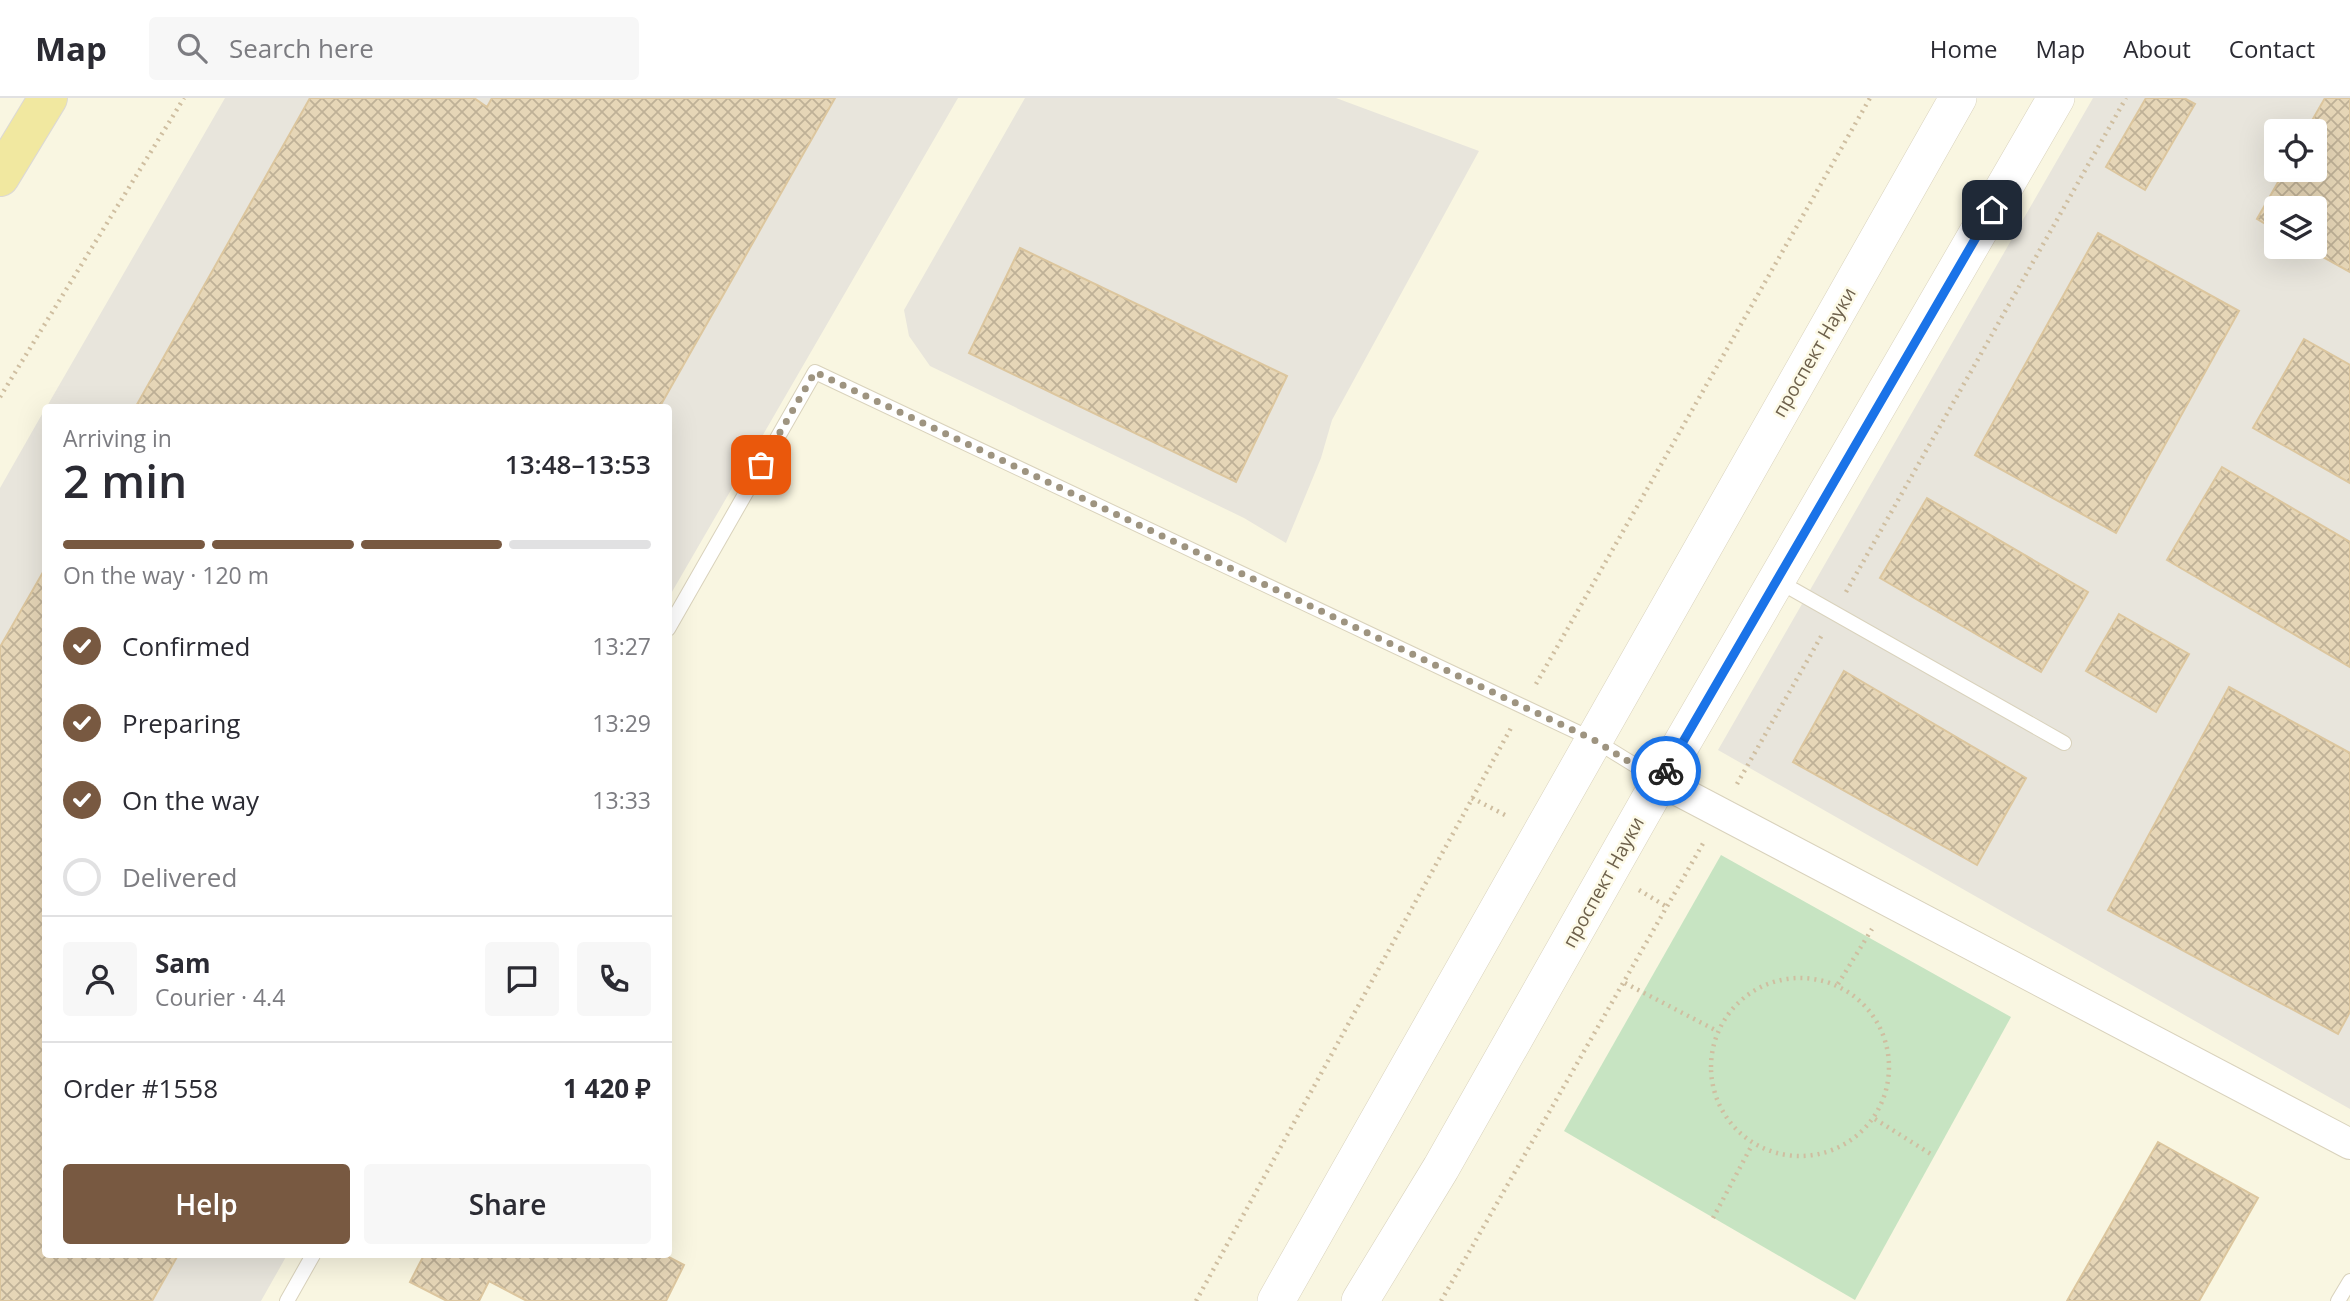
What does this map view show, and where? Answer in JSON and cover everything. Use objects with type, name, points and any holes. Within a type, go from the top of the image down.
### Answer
[{"type":"main road","points":[[0,177],[48,98]]},
{"type":"street","name":"проспект Науки","points":[[1276,1301],[1958,98]]},
{"type":"street","name":"проспект Науки","points":[[1360,1301],[1441,1168],[1660,781],[2056,98]]},
{"type":"street","points":[[1660,781],[2350,1144]]},
{"type":"lane","points":[[672,622],[815,372],[1594,740],[1660,781]]},
{"type":"lane","points":[[1778,581],[2064,743]]},
{"type":"lane","points":[[287,1301],[311,1258]]},
{"type":"lane","points":[[2338,1301],[2350,1281]]},
{"type":"path","points":[[0,397],[184,98]]},
{"type":"path","points":[[1441,1301],[1625,983],[2126,98]]},
{"type":"path","points":[[1839,984],[1888,901]]},
{"type":"path","points":[[1791,976],[1839,984],[1870,1008],[1888,1043],[1890,1083],[1875,1119],[1840,1149],[1796,1158],[1752,1144],[1722,1113],[1709,1073],[1717,1031],[1747,993],[1791,976]]},
{"type":"path","points":[[1625,983],[1717,1031]]},
{"type":"path","points":[[1875,1119],[1934,1156]]},
{"type":"path","points":[[1713,1218],[1752,1144]]},
{"type":"shaded area","points":[[225,98],[958,98],[672,592],[672,404],[48,404]]},
{"type":"shaded area","points":[[1025,98],[1336,98],[1479,151],[1332,420],[1321,458],[1286,543],[1244,518],[930,366],[909,336],[904,310]]},
{"type":"shaded area","points":[[2093,98],[2350,98],[2350,1109],[1718,750]]},
{"type":"shaded area","points":[[42,414],[42,1258],[285,1258],[261,1301],[0,1301],[0,488]]},
{"type":"green space","points":[[1721,855],[2011,1017],[1855,1300],[1564,1131]]},
{"type":"building","points":[[310,98],[474,98],[487,107],[492,98],[835,98],[661,404],[137,404]]},
{"type":"building","points":[[2146,98],[2184,98],[2195,104],[2145,190],[2106,167]]},
{"type":"building","points":[[2325,98],[2350,98],[2350,272],[2327,259],[2327,196],[2270,196],[2278,182],[2327,182],[2327,119],[2313,119]]},
{"type":"building","points":[[2264,207],[2264,223],[2257,219]]},
{"type":"building","points":[[2098,233],[2239,311],[2116,533],[1975,455]]},
{"type":"building","points":[[1020,248],[1287,376],[1236,482],[969,353]]},
{"type":"building","points":[[2304,339],[2350,365],[2350,483],[2253,428]]},
{"type":"building","points":[[2222,467],[2350,542],[2350,667],[2167,560]]},
{"type":"building","points":[[1927,498],[2088,592],[2041,672],[1880,578]]},
{"type":"building","points":[[42,574],[42,1258],[176,1258],[152,1301],[0,1301],[0,647]]},
{"type":"building","points":[[2119,614],[2189,654],[2156,712],[2086,671]]},
{"type":"building","points":[[1844,671],[2026,778],[1977,865],[1793,762]]},
{"type":"building","points":[[2229,687],[2350,753],[2350,1012],[2338,1034],[2108,910]]},
{"type":"building","points":[[2158,1142],[2258,1198],[2199,1301],[2067,1301]]},
{"type":"building","points":[[422,1258],[671,1258],[684,1265],[666,1301],[527,1301],[489,1281],[479,1301],[447,1301],[410,1282]]},
{"type":"way so far","points":[[761,465],[815,372],[1594,740],[1660,781],[1666,771]]},
{"type":"route","points":[[1666,771],[1992,210]]}]
